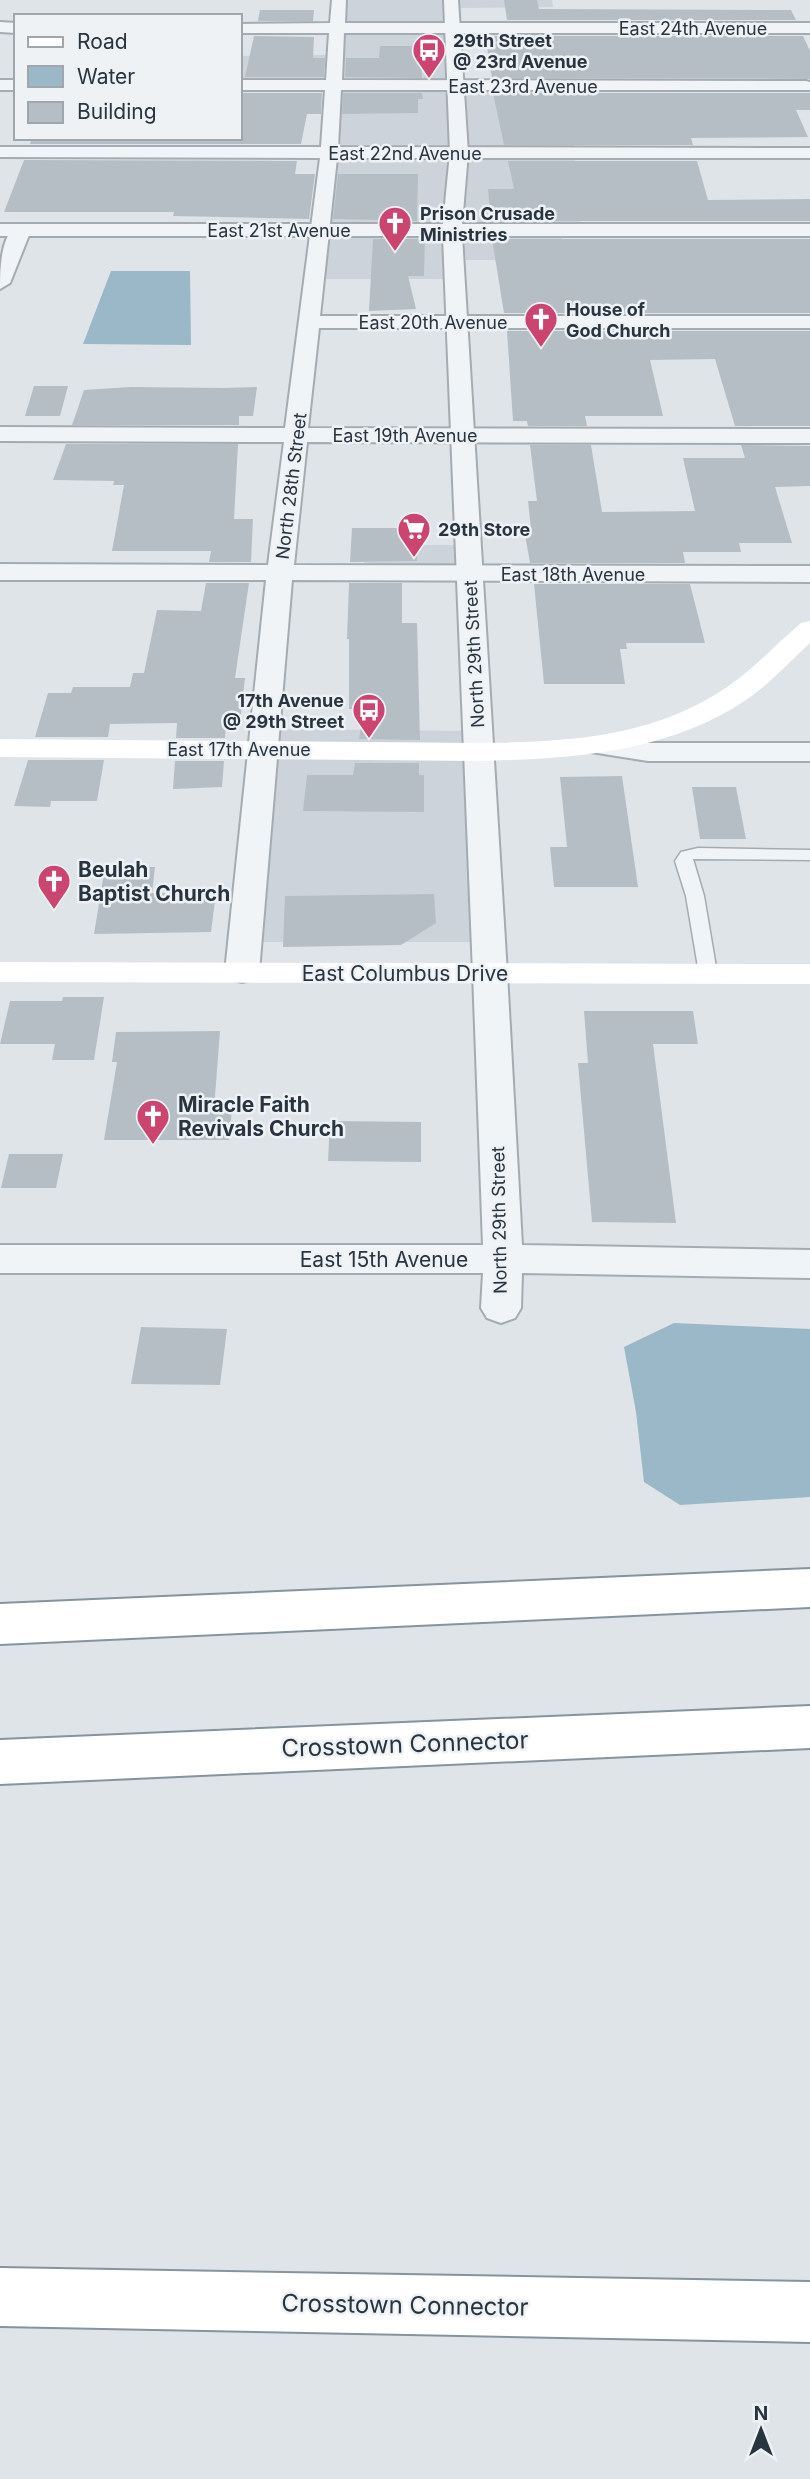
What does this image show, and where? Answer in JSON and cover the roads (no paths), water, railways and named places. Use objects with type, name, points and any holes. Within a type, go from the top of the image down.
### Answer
[{"type":"main road","name":"East 17th Avenue","points":[[0,747],[479,752],[601,746],[651,736],[696,718],[731,698],[810,629]]},
{"type":"main road","name":"East Columbus Drive","points":[[0,972],[810,974]]},
{"type":"main road","points":[[0,1624],[810,1588]]},
{"type":"main road","name":"Crosstown Connector","points":[[0,1762],[810,1727]]},
{"type":"main road","name":"Crosstown Connector","points":[[14,2298],[810,2312]]},
{"type":"street","name":"North 28th Street","points":[[242,972],[280,573],[329,152],[339,0]]},
{"type":"street","name":"North 29th Street","points":[[451,0],[459,153],[452,230],[490,973],[503,1259],[501,1308]]},
{"type":"street","name":"East 24th Avenue","points":[[242,28],[810,27]]},
{"type":"street","name":"East 23rd Avenue","points":[[242,85],[806,86]]},
{"type":"street","name":"East 22nd Avenue","points":[[0,152],[810,153]]},
{"type":"street","name":"East 21st Avenue","points":[[0,230],[810,230]]},
{"type":"street","points":[[0,283],[21,230]]},
{"type":"street","name":"East 20th Avenue","points":[[309,322],[810,322]]},
{"type":"street","name":"East 19th Avenue","points":[[0,434],[810,436]]},
{"type":"street","name":"East 18th Avenue","points":[[0,572],[810,574]]},
{"type":"street","points":[[601,746],[648,752],[810,752]]},
{"type":"street","name":"East 15th Avenue","points":[[0,1259],[503,1259],[810,1264]]},
{"type":"lane","points":[[708,973],[695,896],[684,861],[687,856],[698,853],[810,855]]},
{"type":"water","points":[[111,271],[190,271],[191,345],[83,344]]},
{"type":"water","points":[[674,1323],[810,1329],[810,1497],[680,1505],[644,1482],[636,1412],[624,1347]]},
{"type":"place","name":"29th Street @ 23rd Avenue","points":[[429,80]]},
{"type":"place","name":"Prison Crusade Ministries","points":[[395,253]]},
{"type":"place","name":"House of God Church","points":[[541,349]]},
{"type":"place","name":"29th Store","points":[[414,559]]},
{"type":"place","name":"17th Avenue @ 29th Street","points":[[369,740]]},
{"type":"place","name":"Beulah Baptist Church","points":[[54,911]]},
{"type":"place","name":"Miracle Faith Revivals Church","points":[[153,1146]]}]
